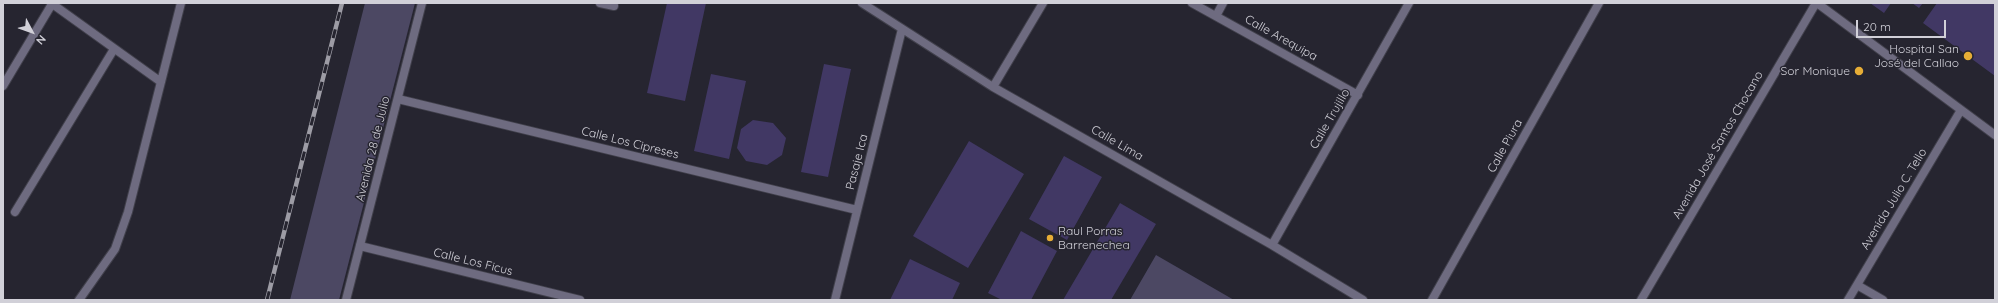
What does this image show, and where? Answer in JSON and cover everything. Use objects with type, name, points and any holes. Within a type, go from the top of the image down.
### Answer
[{"type":"street","points":[[3,86],[51,3],[161,82]]},
{"type":"street","points":[[79,300],[116,249],[128,212],[181,3]]},
{"type":"street","name":"Avenida 28 de Julio","points":[[346,300],[422,3]]},
{"type":"street","points":[[600,3],[614,6]]},
{"type":"street","name":"Calle Lima","points":[[862,3],[993,86],[1272,245],[1363,300]]},
{"type":"street","points":[[993,86],[1043,3]]},
{"type":"street","name":"Calle Arequipa","points":[[1192,3],[1358,95]]},
{"type":"street","points":[[1216,16],[1223,3]]},
{"type":"street","name":"Calle Trujillo","points":[[1272,245],[1409,3]]},
{"type":"street","name":"Calle Piura","points":[[1432,300],[1599,3]]},
{"type":"street","points":[[1817,3],[1995,135]]},
{"type":"street","name":"Avenida José Santos Chocano","points":[[1641,300],[1817,3]]},
{"type":"street","name":"Pasaje Ica","points":[[835,300],[902,29]]},
{"type":"street","points":[[14,212],[114,49]]},
{"type":"street","name":"Calle Los Cipreses","points":[[398,99],[857,210]]},
{"type":"street","name":"Avenida Julio C. Tello","points":[[1848,300],[1961,110]]},
{"type":"street","name":"Calle Los Ficus","points":[[360,246],[580,300]]},
{"type":"street","points":[[1857,285],[1883,300]]},
{"type":"shaded area","points":[[365,3],[415,3],[339,300],[290,300]]},
{"type":"shaded area","points":[[1156,255],[1234,300],[1130,300]]},
{"type":"building","points":[[667,3],[706,3],[685,101],[647,93]]},
{"type":"building","points":[[1870,3],[1891,3],[1884,13]]},
{"type":"building","points":[[1912,3],[1923,3],[1919,8]]},
{"type":"building","points":[[1937,3],[1995,3],[1995,76],[1923,23]]},
{"type":"building","points":[[824,64],[851,69],[828,177],[801,172]]},
{"type":"building","points":[[711,74],[746,81],[729,159],[694,151]]},
{"type":"building","points":[[753,120],[773,123],[786,138],[782,155],[767,165],[746,161],[737,148],[741,129]]},
{"type":"building","points":[[969,141],[1024,174],[968,268],[913,236]]},
{"type":"building","points":[[1064,156],[1102,177],[1067,240],[1029,219]]},
{"type":"building","points":[[1120,203],[1156,224],[1111,300],[1063,300]]},
{"type":"building","points":[[1021,231],[1057,251],[1031,300],[1002,300],[988,293]]},
{"type":"building","points":[[910,259],[960,283],[952,300],[890,300]]},
{"type":"railway","points":[[267,300],[342,3]]},
{"type":"place","name":"Hospital San José del Callao","points":[[1968,56]]},
{"type":"place","name":"Sor Monique","points":[[1859,71]]},
{"type":"place","name":"Raul Porras Barrenechea","points":[[1050,238]]}]
